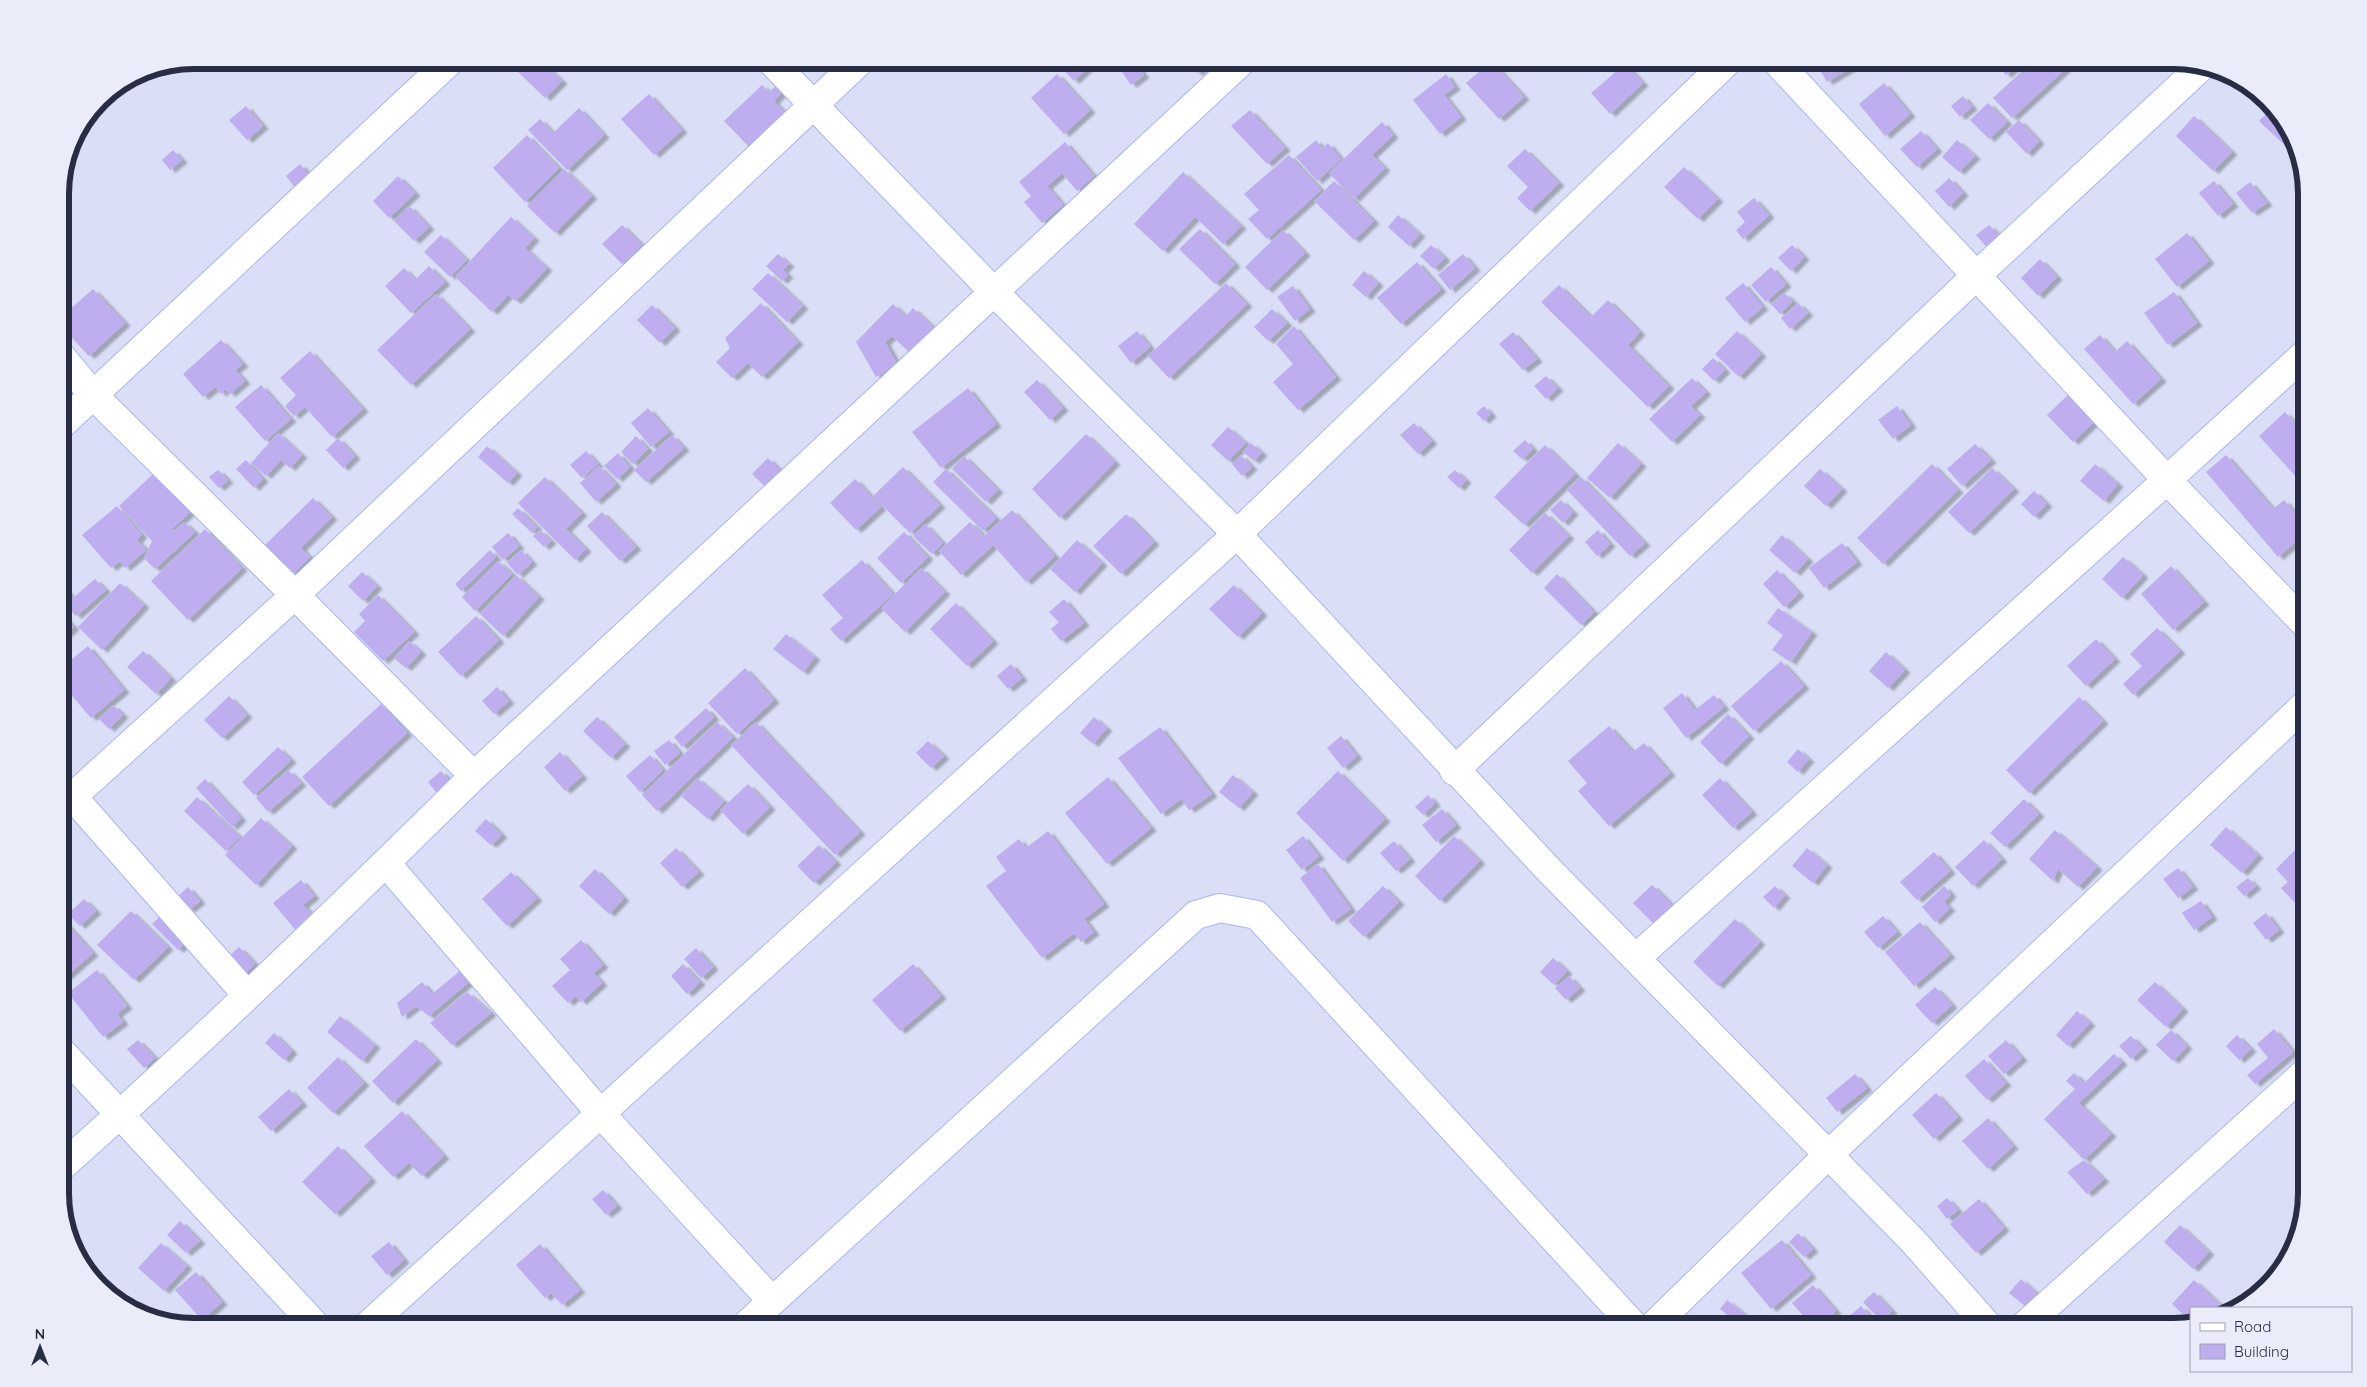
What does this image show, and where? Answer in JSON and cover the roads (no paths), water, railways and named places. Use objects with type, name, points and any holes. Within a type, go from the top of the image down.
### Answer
[{"type":"street","points":[[69,418],[441,69]]},
{"type":"street","points":[[779,69],[995,293],[1237,534],[1454,770],[1913,1241],[1982,1318]]},
{"type":"street","points":[[69,799],[295,595],[851,69]]},
{"type":"street","points":[[69,1160],[122,1114],[386,863],[474,776],[1233,69]]},
{"type":"street","points":[[376,1318],[1237,534],[1720,69]]},
{"type":"street","points":[[1783,69],[2167,480],[2298,617]]},
{"type":"street","points":[[1454,770],[1976,276],[2197,71]]},
{"type":"street","points":[[1636,958],[2298,360]]},
{"type":"street","points":[[69,366],[93,395],[474,776]]},
{"type":"street","points":[[1661,1318],[1828,1155],[2298,711]]},
{"type":"street","points":[[69,805],[247,995]]},
{"type":"street","points":[[386,863],[601,1114],[772,1301]]},
{"type":"street","points":[[754,1318],[1196,915],[1220,908],[1257,915],[1628,1318]]},
{"type":"street","points":[[69,1059],[122,1114],[309,1318]]},
{"type":"street","points":[[2033,1318],[2298,1079]]}]
